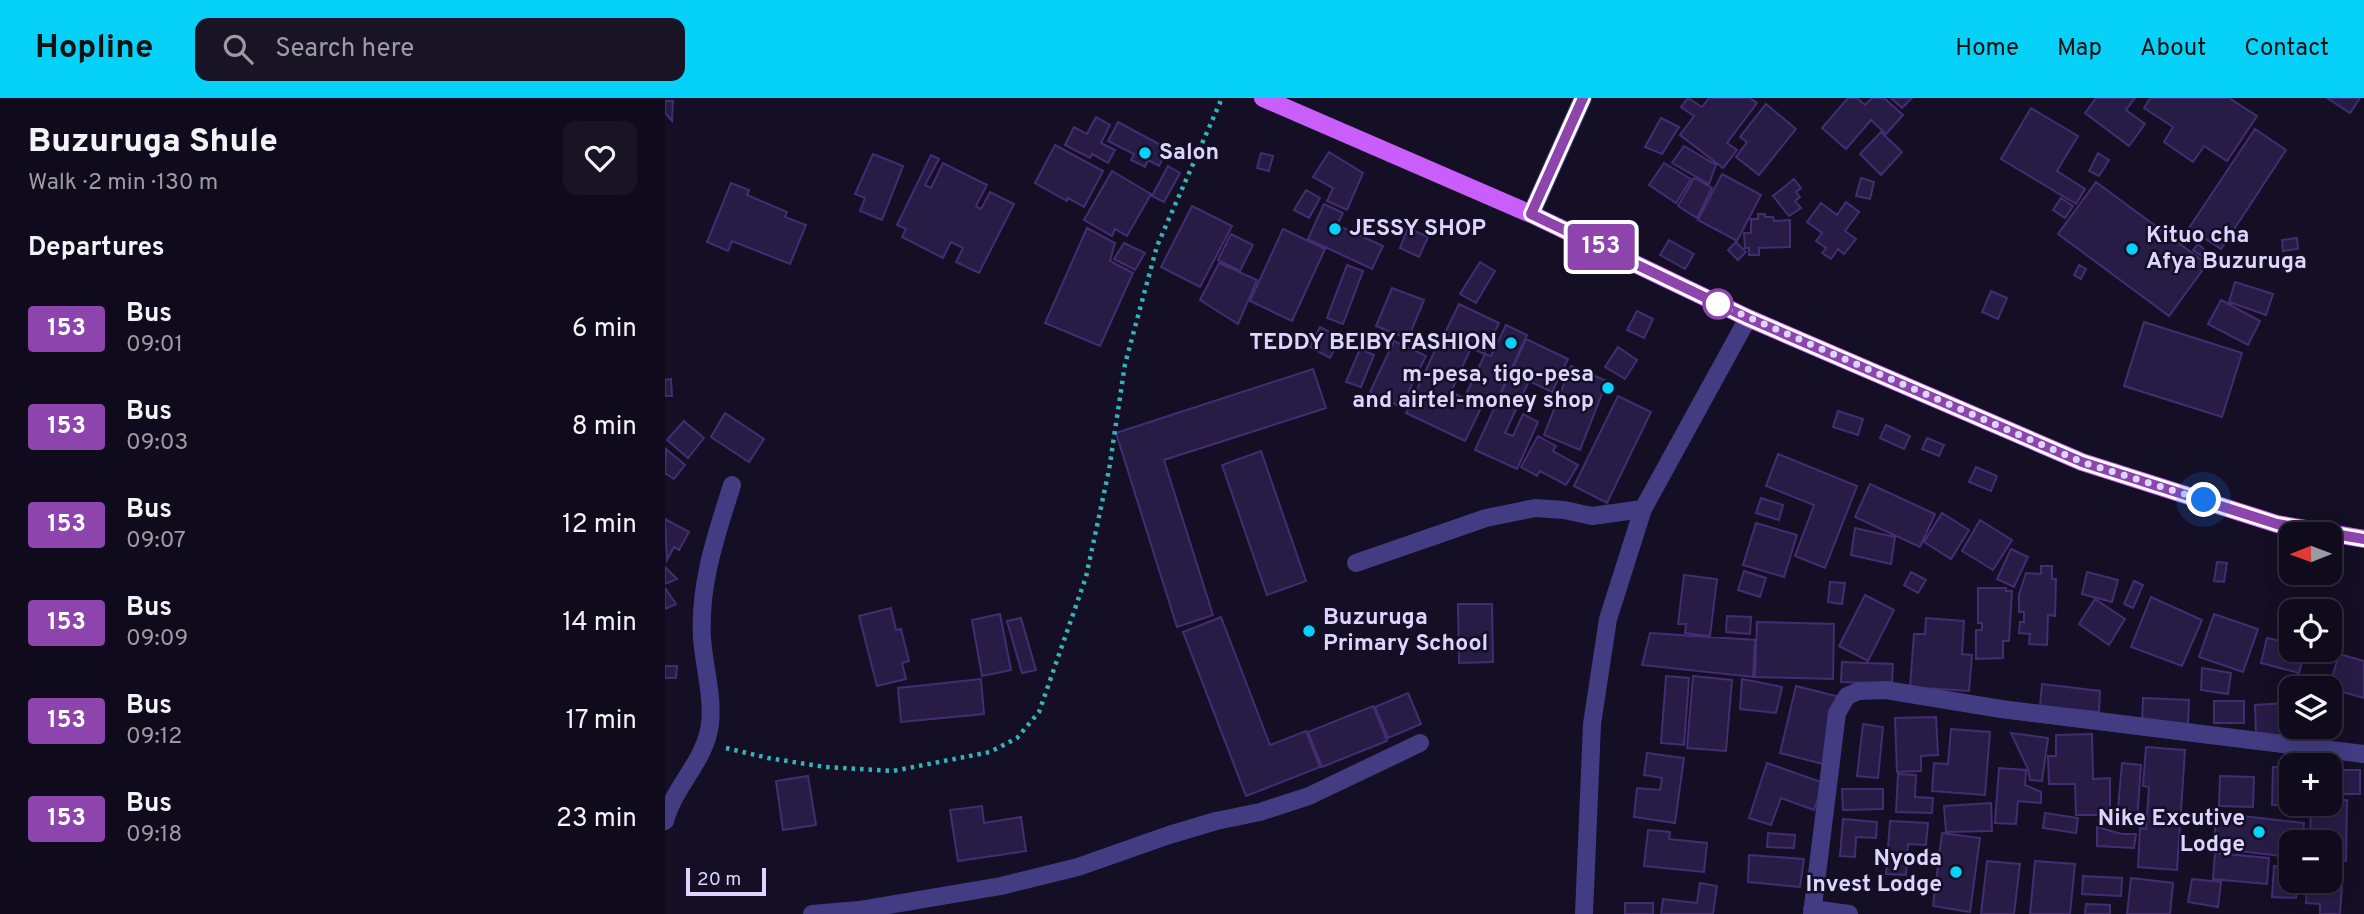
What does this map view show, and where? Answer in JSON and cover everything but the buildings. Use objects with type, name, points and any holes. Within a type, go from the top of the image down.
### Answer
[{"type":"main road","points":[[1263,98],[1531,214],[1748,318],[2082,462],[2277,524],[2364,539]]},
{"type":"street","points":[[1531,214],[1583,98]]},
{"type":"street","points":[[1584,914],[1592,724],[1608,619],[1643,509],[1748,318]]},
{"type":"street","points":[[665,821],[669,804],[702,749],[710,726],[711,687],[702,640],[702,603],[708,560],[732,485]]},
{"type":"street","points":[[1356,563],[1486,518],[1535,508],[1592,516],[1643,509]]},
{"type":"street","points":[[1849,914],[1812,911],[1837,713],[1847,696],[1859,691],[1886,690],[2001,709],[2364,754]]},
{"type":"street","points":[[812,914],[859,910],[988,888],[1078,867],[1169,835],[1260,812],[1308,796],[1420,743]]},
{"type":"path","points":[[704,742],[768,758],[825,767],[893,771],[990,752],[1017,738],[1039,712],[1086,576],[1109,470],[1125,364],[1157,246],[1222,98]]},
{"type":"bus line","name":"153","points":[[1583,98],[1531,214],[1748,318],[2082,462],[2277,524],[2364,539]]},
{"type":"place","name":"Salon","points":[[1145,153]]},
{"type":"place","name":"JESSY SHOP","points":[[1335,229]]},
{"type":"place","name":"Kituo cha Afya Buzuruga","points":[[2132,249]]},
{"type":"place","name":"TEDDY BEIBY FASHION","points":[[1511,343]]},
{"type":"place","name":"m-pesa, tigo-pesa and airtel-money shop","points":[[1608,388]]},
{"type":"place","name":"Buzuruga Primary School","points":[[1309,631]]},
{"type":"place","name":"Nike Excutive Lodge","points":[[2259,832]]},
{"type":"place","name":"Nyoda Invest Lodge","points":[[1956,872]]},
{"type":"route","points":[[1718,304],[2082,462],[2204,500]]}]
